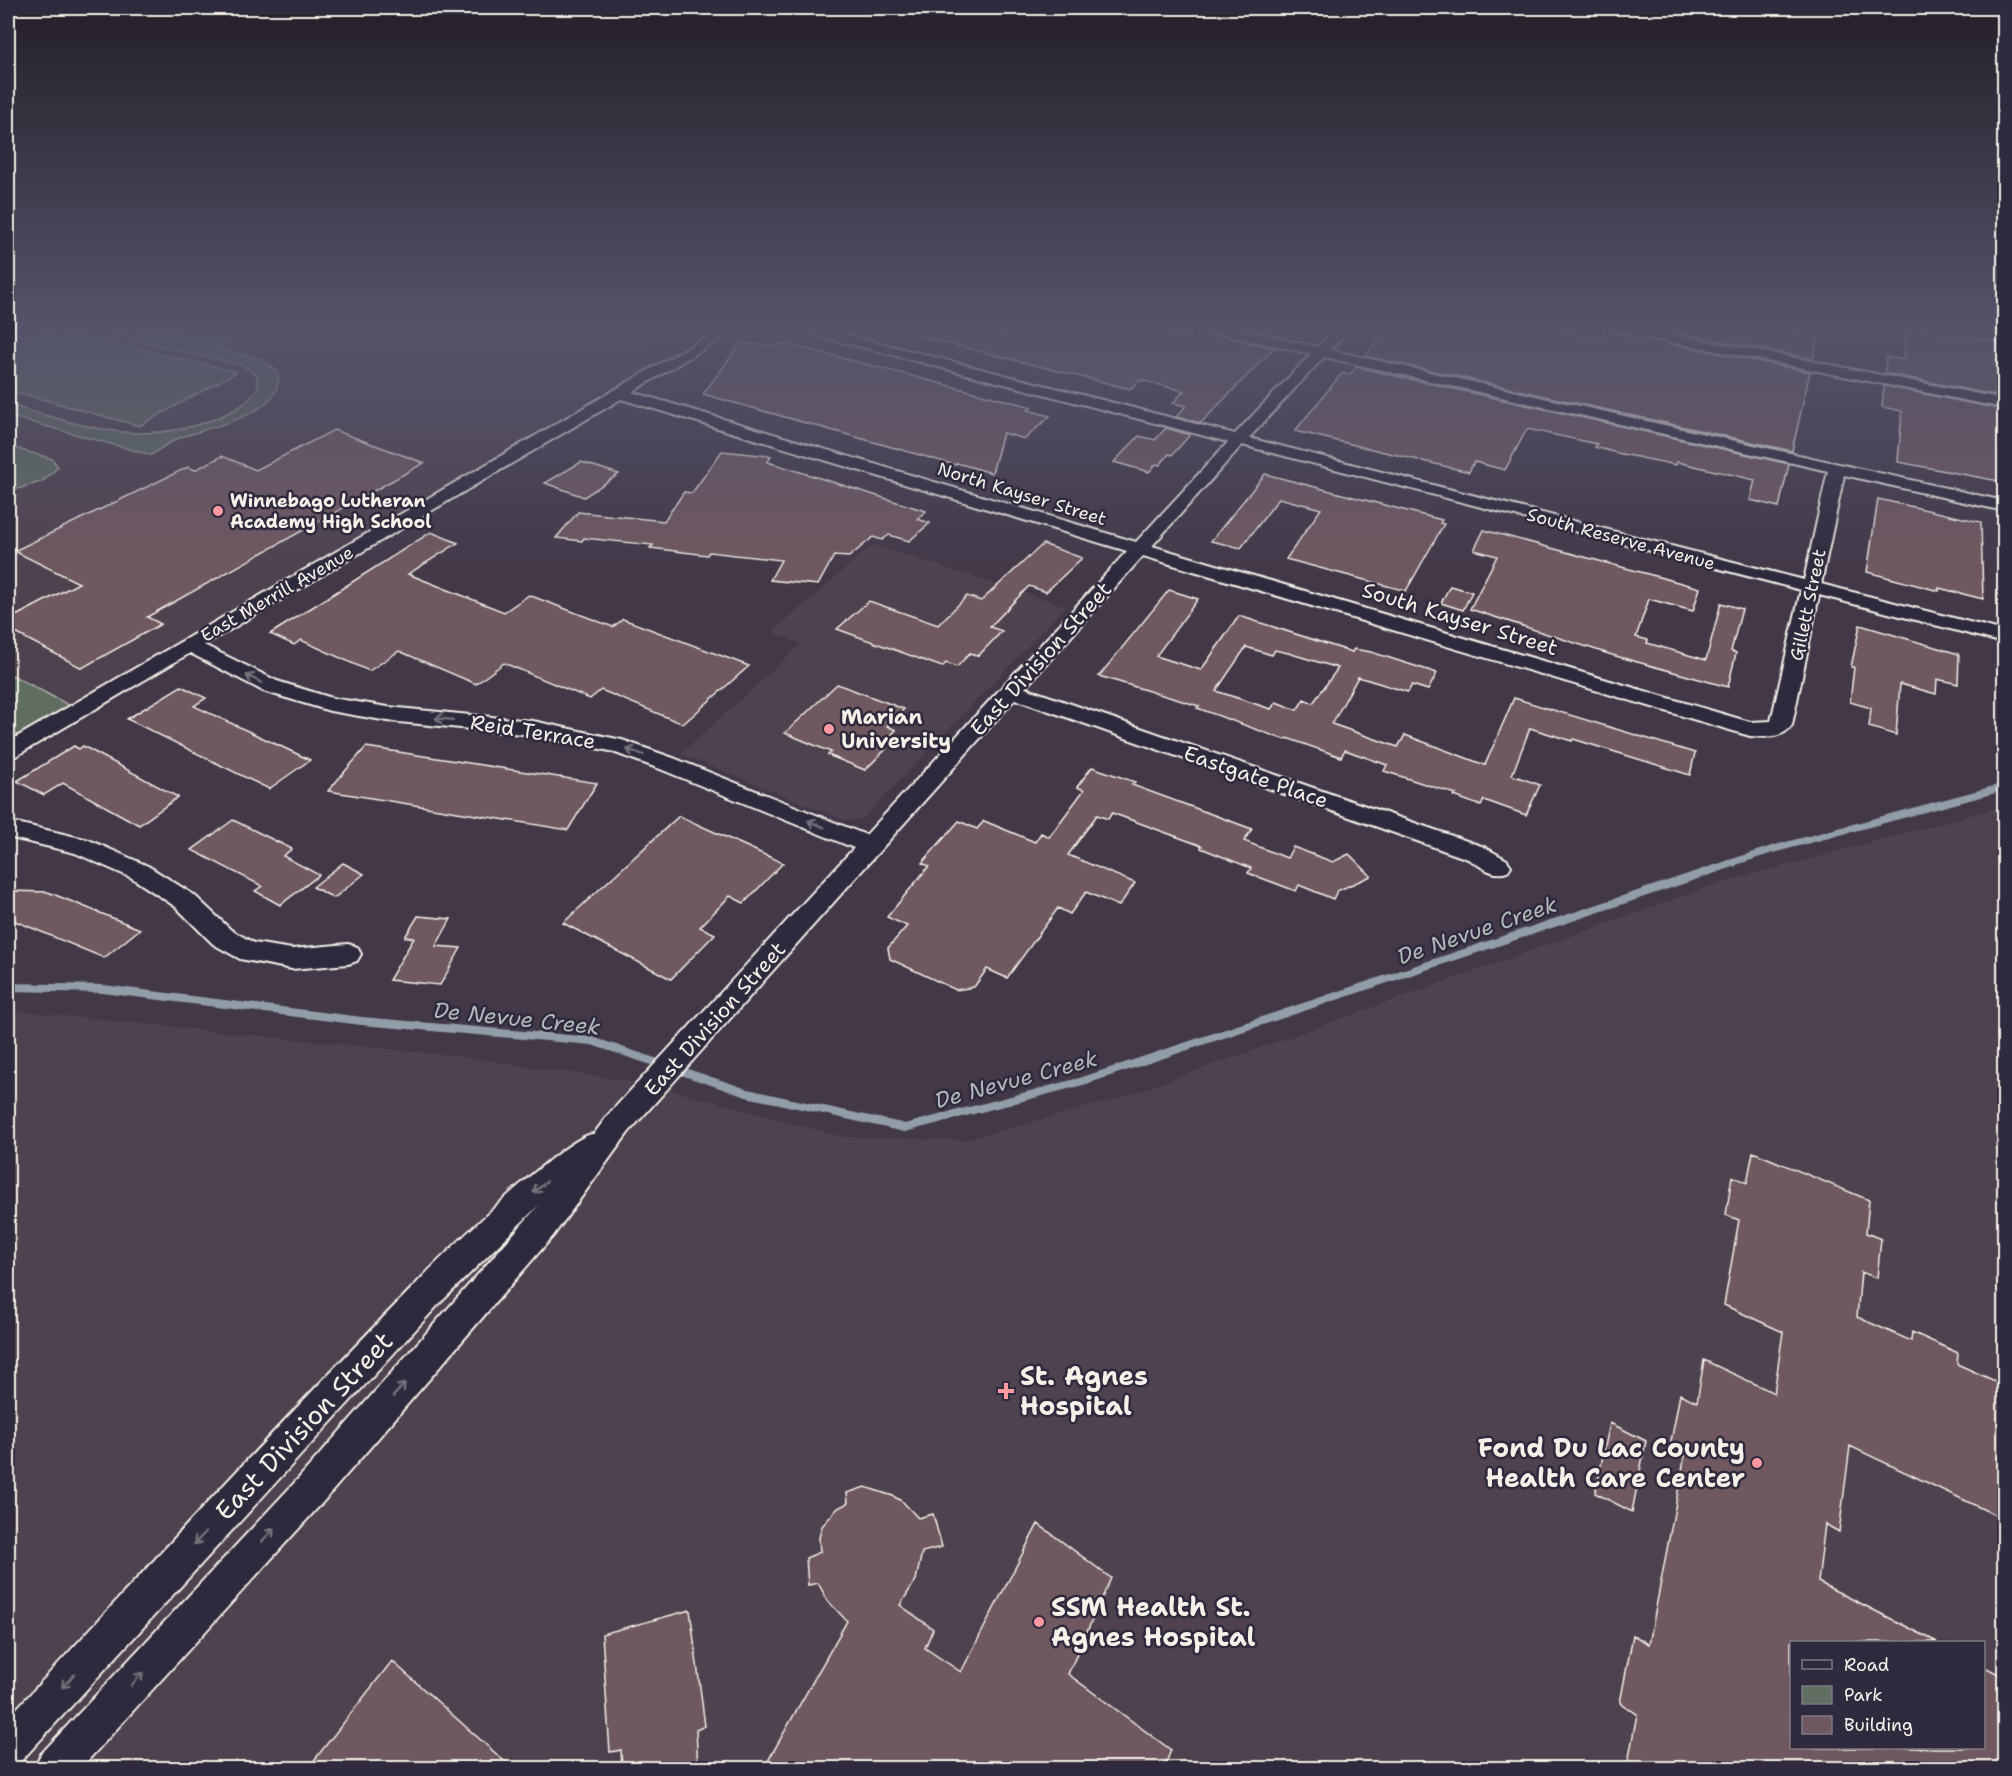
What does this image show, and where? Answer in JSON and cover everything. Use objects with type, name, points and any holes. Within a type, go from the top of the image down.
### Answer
[{"type":"street","name":"East Merrill Avenue","points":[[8,752],[589,410]]},
{"type":"street","name":"North Kayser Street","points":[[674,410],[1140,549]]},
{"type":"street","name":"South Reserve Avenue","points":[[1122,410],[2004,637]]},
{"type":"street","name":"East Division Street","points":[[55,1768],[310,1491],[470,1310],[542,1226],[618,1124],[1266,410]]},
{"type":"street","points":[[1576,410],[2004,506]]},
{"type":"street","name":"Gillett Street","points":[[1767,731],[1780,725],[1837,469]]},
{"type":"street","name":"South Kayser Street","points":[[1140,549],[1710,718],[1750,729],[1767,731]]},
{"type":"street","name":"Reid Terrace","points":[[189,645],[258,681],[316,701],[388,714],[533,728],[622,747],[871,846]]},
{"type":"street","name":"Eastgate Place","points":[[1012,691],[1476,854],[1499,866]]},
{"type":"street","points":[[8,829],[81,846],[140,872],[185,901],[222,937],[249,952],[292,959],[348,954]]},
{"type":"street","name":"East Division Street","points":[[8,1746],[427,1294],[533,1192],[618,1124]]},
{"type":"shaded area","points":[[8,410],[591,410],[78,710],[8,673]]},
{"type":"shaded area","points":[[873,545],[1066,606],[864,818],[850,821],[841,819],[681,754],[801,644],[772,632]]},
{"type":"shaded area","name":"St. Agnes Hospital","points":[[2004,806],[2004,1768],[8,1768],[8,1010],[457,1056],[654,1085],[843,1137],[965,1140],[1117,1099],[1714,885]]},
{"type":"green space","points":[[8,410],[26,410],[85,426],[135,433],[187,428],[233,410],[256,410],[225,424],[179,438],[151,455],[8,416]]},
{"type":"green space","points":[[80,410],[168,410],[139,426]]},
{"type":"green space","points":[[8,446],[52,459],[58,467],[43,481],[8,492]]},
{"type":"green space","points":[[8,673],[78,710],[8,751]]},
{"type":"building","points":[[759,410],[1028,410],[1050,416],[1025,439],[1003,433],[992,473],[957,463],[955,465]]},
{"type":"building","points":[[1182,410],[1214,410],[1201,423],[1176,417]]},
{"type":"building","points":[[1312,410],[1547,410],[1789,464],[1779,507],[1750,500],[1755,480],[1677,462],[1676,465],[1617,453],[1595,447],[1597,444],[1527,429],[1505,470],[1474,462],[1469,472],[1295,431]]},
{"type":"building","points":[[1607,410],[1801,410],[1792,451]]},
{"type":"building","points":[[1896,410],[2004,410],[2004,482],[1898,462],[1902,411]]},
{"type":"building","points":[[1166,428],[1190,435],[1160,465],[1156,464],[1149,472],[1114,462],[1139,436],[1155,440]]},
{"type":"building","name":"Winnebago Lutheran Academy High School","points":[[334,430],[424,463],[147,617],[161,624],[82,668],[8,629],[8,620],[79,583],[14,551],[188,467],[195,470],[222,456],[256,470]]},
{"type":"building","points":[[722,451],[771,456],[768,462],[926,511],[917,519],[930,523],[909,541],[889,535],[882,540],[873,537],[849,557],[834,556],[818,585],[770,580],[781,560],[709,552],[707,555],[650,548],[653,545],[584,538],[582,541],[556,538],[578,512],[664,521],[684,492],[692,493]]},
{"type":"building","points":[[581,462],[619,474],[584,497],[545,483]]},
{"type":"building","points":[[1265,474],[1442,520],[1440,523],[1444,524],[1406,591],[1286,559],[1321,509],[1279,498],[1241,548],[1211,541]]},
{"type":"building","points":[[1878,499],[1981,522],[1983,599],[1939,588],[1939,591],[1867,572]]},
{"type":"building","points":[[1484,530],[1700,588],[1693,611],[1649,599],[1636,637],[1648,640],[1647,643],[1706,660],[1721,603],[1742,609],[1731,651],[1736,653],[1728,687],[1612,655],[1470,609],[1497,556],[1474,550]]},
{"type":"building","points":[[431,532],[458,543],[408,574],[504,612],[529,595],[613,627],[623,619],[749,666],[683,724],[601,690],[590,699],[504,663],[476,684],[399,651],[369,671],[301,640],[294,645],[270,634]]},
{"type":"building","points":[[1043,544],[1082,558],[1046,592],[1029,586],[990,627],[1002,631],[978,656],[970,653],[957,667],[946,663],[942,667],[837,629],[869,601],[938,625],[967,596],[981,601]]},
{"type":"building","points":[[1450,586],[1472,592],[1463,610],[1441,603]]},
{"type":"building","points":[[1169,590],[1198,599],[1156,656],[1201,670],[1239,616],[1352,652],[1354,649],[1371,652],[1437,673],[1428,690],[1412,685],[1408,692],[1358,677],[1332,724],[1398,747],[1405,735],[1485,765],[1514,698],[1695,753],[1690,775],[1530,728],[1512,775],[1540,785],[1526,815],[1484,800],[1481,806],[1454,796],[1456,794],[1384,771],[1387,765],[1345,750],[1341,757],[1287,738],[1285,740],[1197,708],[1199,706],[1099,676]],"holes":[[[1246,647],[1272,655],[1275,650],[1338,668],[1313,703],[1304,699],[1297,710],[1276,702],[1271,709],[1216,691]]]},
{"type":"building","points":[[1860,625],[1959,654],[1958,684],[1937,679],[1936,694],[1900,684],[1896,735],[1869,727],[1871,708],[1850,702],[1854,667],[1851,667]]},
{"type":"building","points":[[837,684],[904,709],[887,726],[896,730],[880,747],[886,749],[865,770],[828,755],[831,752],[785,733]]},
{"type":"building","points":[[181,686],[206,698],[194,706],[310,760],[269,789],[127,719]]},
{"type":"building","points":[[74,746],[79,749],[83,746],[178,797],[139,825],[63,783],[44,795],[17,781]]},
{"type":"building","points":[[366,747],[597,783],[568,830],[328,791]]},
{"type":"building","points":[[1092,767],[1135,782],[1132,785],[1252,829],[1244,841],[1287,858],[1293,847],[1333,862],[1349,854],[1371,876],[1337,891],[1333,899],[1299,885],[1296,891],[1248,873],[1251,868],[1201,848],[1202,846],[1112,813],[1108,819],[1097,815],[1068,855],[1135,883],[1119,906],[1086,892],[1070,914],[1058,908],[1007,978],[987,969],[974,987],[956,990],[890,959],[888,948],[907,926],[887,917],[929,866],[922,863],[959,821],[977,829],[984,821],[1035,842],[1041,833],[1049,837],[1084,790],[1077,787]]},
{"type":"building","points":[[679,816],[783,863],[744,903],[730,896],[700,927],[715,934],[671,979],[563,923]]},
{"type":"building","points":[[233,820],[292,849],[283,856],[319,875],[280,905],[255,891],[262,886],[192,850]]},
{"type":"building","points":[[343,863],[364,874],[334,898],[313,887]]},
{"type":"building","points":[[8,891],[48,892],[140,929],[104,958],[8,918]]},
{"type":"building","points":[[418,916],[451,919],[436,946],[461,948],[440,985],[389,980],[414,938],[405,937]]},
{"type":"building","name":"Fond Du Lac County Health Care Center","points":[[1753,1152],[1869,1200],[1866,1233],[1881,1239],[1877,1278],[1861,1272],[1857,1317],[1911,1341],[1912,1332],[1958,1353],[1957,1364],[2004,1385],[2004,1519],[1850,1446],[1839,1532],[1825,1524],[1818,1582],[1935,1641],[1790,1641],[1790,1749],[1985,1749],[1985,1667],[2004,1677],[2004,1768],[1627,1768],[1637,1714],[1620,1703],[1633,1635],[1649,1644],[1685,1455],[1670,1447],[1680,1394],[1697,1402],[1704,1360],[1774,1393],[1783,1332],[1724,1305],[1739,1220],[1726,1215],[1732,1176],[1747,1183]]},
{"type":"building","points":[[1610,1423],[1646,1441],[1632,1512],[1595,1493]]},
{"type":"building","name":"SSM Health St. Agnes Hospital","points":[[865,1487],[893,1496],[903,1502],[918,1518],[933,1514],[942,1547],[922,1552],[916,1580],[900,1605],[933,1629],[925,1648],[961,1672],[1038,1524],[1111,1578],[1068,1674],[1171,1750],[1164,1768],[764,1768],[847,1621],[828,1601],[818,1583],[808,1585],[806,1558],[820,1552],[819,1538],[822,1526],[838,1508],[848,1503],[847,1493]]},
{"type":"building","points":[[690,1610],[705,1726],[696,1730],[698,1768],[622,1768],[621,1750],[610,1752],[602,1634]]},
{"type":"building","points":[[392,1661],[512,1768],[308,1768]]},
{"type":"waterway","name":"De Nevue Creek","points":[[1728,864],[1774,849],[2004,787]]},
{"type":"waterway","name":"De Nevue Creek","points":[[8,987],[103,989],[362,1021],[592,1041],[747,1093],[905,1128],[1083,1081],[1733,863]]},
{"type":"place","name":"Winnebago Lutheran Academy High School","points":[[218,511]]},
{"type":"place","name":"Marian University","points":[[829,729]]},
{"type":"place","name":"St. Agnes Hospital","points":[[1006,1391]]},
{"type":"place","name":"Fond Du Lac County Health Care Center","points":[[1757,1463]]},
{"type":"place","name":"SSM Health St. Agnes Hospital","points":[[1039,1622]]}]
